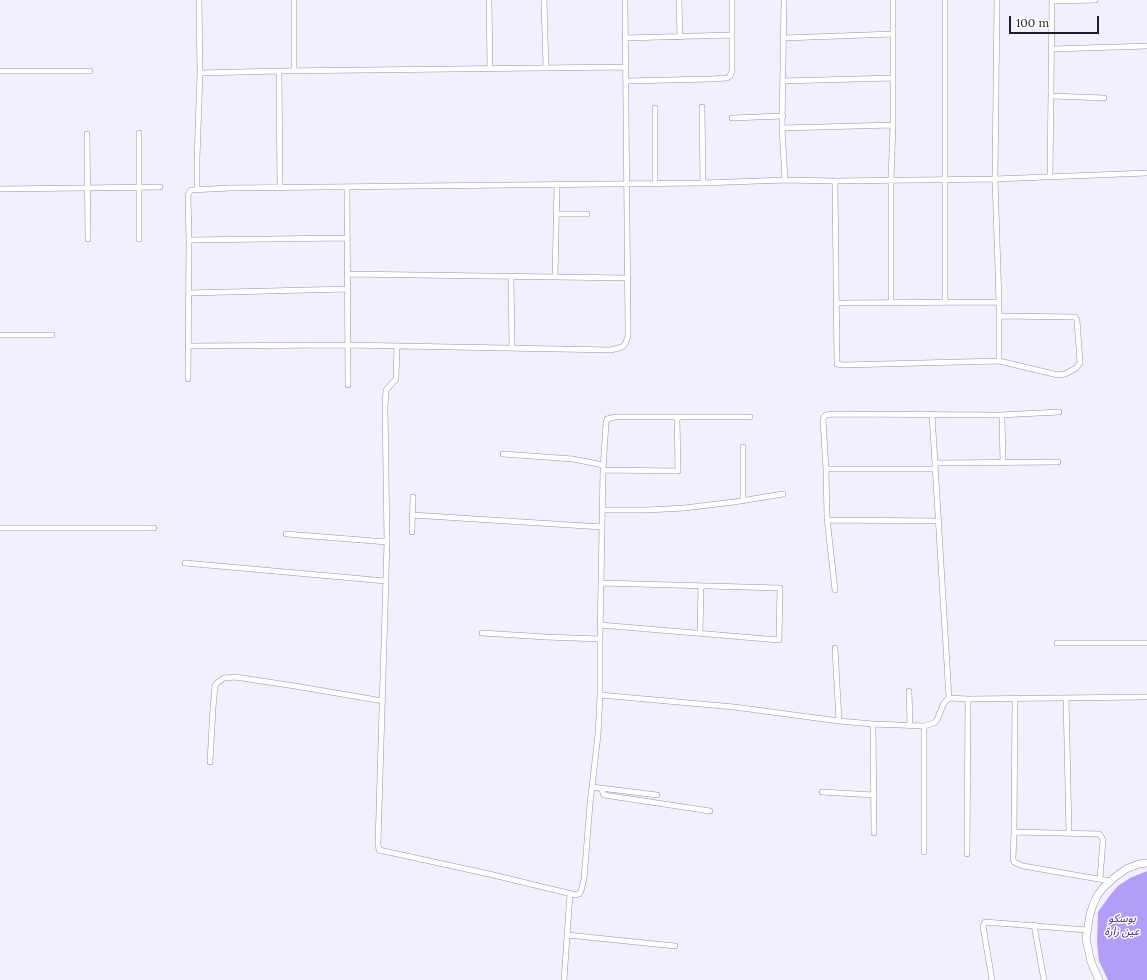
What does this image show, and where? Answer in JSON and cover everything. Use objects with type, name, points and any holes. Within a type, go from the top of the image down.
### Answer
[{"type":"main road","points":[[1099,980],[1088,951],[1087,930],[1090,914],[1097,896],[1110,881],[1126,869],[1139,864],[1147,863]]},
{"type":"street","points":[[197,189],[200,73],[199,0]]},
{"type":"street","points":[[294,0],[294,71]]},
{"type":"street","points":[[489,0],[490,69]]},
{"type":"street","points":[[544,0],[546,68]]},
{"type":"street","points":[[188,346],[347,345],[611,350],[622,347],[628,338],[625,0]]},
{"type":"street","points":[[679,0],[680,37]]},
{"type":"street","points":[[626,81],[727,78],[730,76],[732,71],[732,0]]},
{"type":"street","points":[[784,0],[782,116],[784,180]]},
{"type":"street","points":[[891,303],[893,0]]},
{"type":"street","points":[[945,0],[945,302]]},
{"type":"street","points":[[997,0],[995,179],[1000,316],[999,361]]},
{"type":"street","points":[[1050,177],[1052,1],[1095,0]]},
{"type":"street","points":[[784,38],[893,34]]},
{"type":"street","points":[[625,38],[732,35]]},
{"type":"street","points":[[1052,48],[1147,46]]},
{"type":"street","points":[[200,73],[626,67]]},
{"type":"street","points":[[0,71],[90,71]]},
{"type":"street","points":[[279,71],[280,188]]},
{"type":"street","points":[[783,81],[893,78]]},
{"type":"street","points":[[1052,96],[1104,98]]},
{"type":"street","points":[[702,107],[703,183]]},
{"type":"street","points":[[655,108],[655,184]]},
{"type":"street","points":[[732,118],[782,116]]},
{"type":"street","points":[[782,128],[893,125]]},
{"type":"street","points":[[139,133],[139,240]]},
{"type":"street","points":[[87,134],[88,239]]},
{"type":"street","points":[[188,379],[188,193],[191,190],[655,184],[784,180],[835,181],[995,179],[1147,173]]},
{"type":"street","points":[[835,181],[836,361],[840,365],[999,361],[1058,375],[1065,374],[1076,368],[1080,362],[1077,320],[1075,317],[1000,316]]},
{"type":"street","points":[[555,277],[557,185]]},
{"type":"street","points":[[0,189],[160,187]]},
{"type":"street","points":[[347,188],[348,385]]},
{"type":"street","points":[[556,214],[587,214]]},
{"type":"street","points":[[189,240],[347,238]]},
{"type":"street","points":[[347,274],[627,278]]},
{"type":"street","points":[[511,277],[512,348]]},
{"type":"street","points":[[189,293],[347,288]]},
{"type":"street","points":[[836,303],[999,302]]},
{"type":"street","points":[[0,335],[52,336]]},
{"type":"street","points":[[397,346],[396,379],[388,388],[386,400],[387,542],[379,850],[489,874],[570,894],[579,894],[583,886],[598,735],[600,695],[603,468],[607,419],[615,417],[750,417]]},
{"type":"street","points":[[834,590],[827,518],[823,420],[826,415],[1000,415],[1059,412]]},
{"type":"street","points":[[932,414],[949,698]]},
{"type":"street","points":[[1000,415],[1002,416],[1003,463]]},
{"type":"street","points":[[503,454],[573,459],[603,468],[678,471],[677,417]]},
{"type":"street","points":[[743,447],[743,501]]},
{"type":"street","points":[[935,462],[1058,462]]},
{"type":"street","points":[[826,469],[936,469]]},
{"type":"street","points":[[602,510],[684,508],[743,501],[783,494]]},
{"type":"street","points":[[412,532],[413,497]]},
{"type":"street","points":[[412,515],[602,527]]},
{"type":"street","points":[[827,518],[834,521],[939,521]]},
{"type":"street","points":[[0,528],[154,528]]},
{"type":"street","points":[[286,534],[387,542]]},
{"type":"street","points":[[185,563],[386,581]]},
{"type":"street","points":[[600,625],[779,640],[780,588],[601,582]]},
{"type":"street","points":[[700,633],[701,586]]},
{"type":"street","points":[[482,633],[600,639]]},
{"type":"street","points":[[1057,644],[1147,643]]},
{"type":"street","points":[[835,648],[839,721]]},
{"type":"street","points":[[210,762],[215,686],[224,678],[235,677],[383,701]]},
{"type":"street","points":[[909,691],[910,725]]},
{"type":"street","points":[[600,695],[763,710],[839,721],[924,726],[934,723],[944,703],[949,698],[1147,697]]},
{"type":"street","points":[[1015,698],[1014,832],[1012,858],[1014,862],[1110,881]]},
{"type":"street","points":[[1066,698],[1069,833]]},
{"type":"street","points":[[967,854],[968,699]]},
{"type":"street","points":[[873,724],[874,833]]},
{"type":"street","points":[[924,726],[924,852]]},
{"type":"street","points":[[592,787],[657,795]]},
{"type":"street","points":[[601,788],[604,795],[710,811]]},
{"type":"street","points":[[822,792],[874,795]]},
{"type":"street","points":[[1014,832],[1099,834],[1103,840],[1100,879]]},
{"type":"street","points":[[564,980],[570,894]]},
{"type":"street","points":[[992,980],[983,924],[985,922],[1087,930]]},
{"type":"street","points":[[1034,926],[1044,980]]},
{"type":"street","points":[[567,935],[675,946]]},
{"type":"green space","name":"بوسكو عين زارة","points":[[1147,871],[1147,980],[1108,980],[1099,961],[1097,943],[1098,912],[1118,886],[1130,878]]}]
